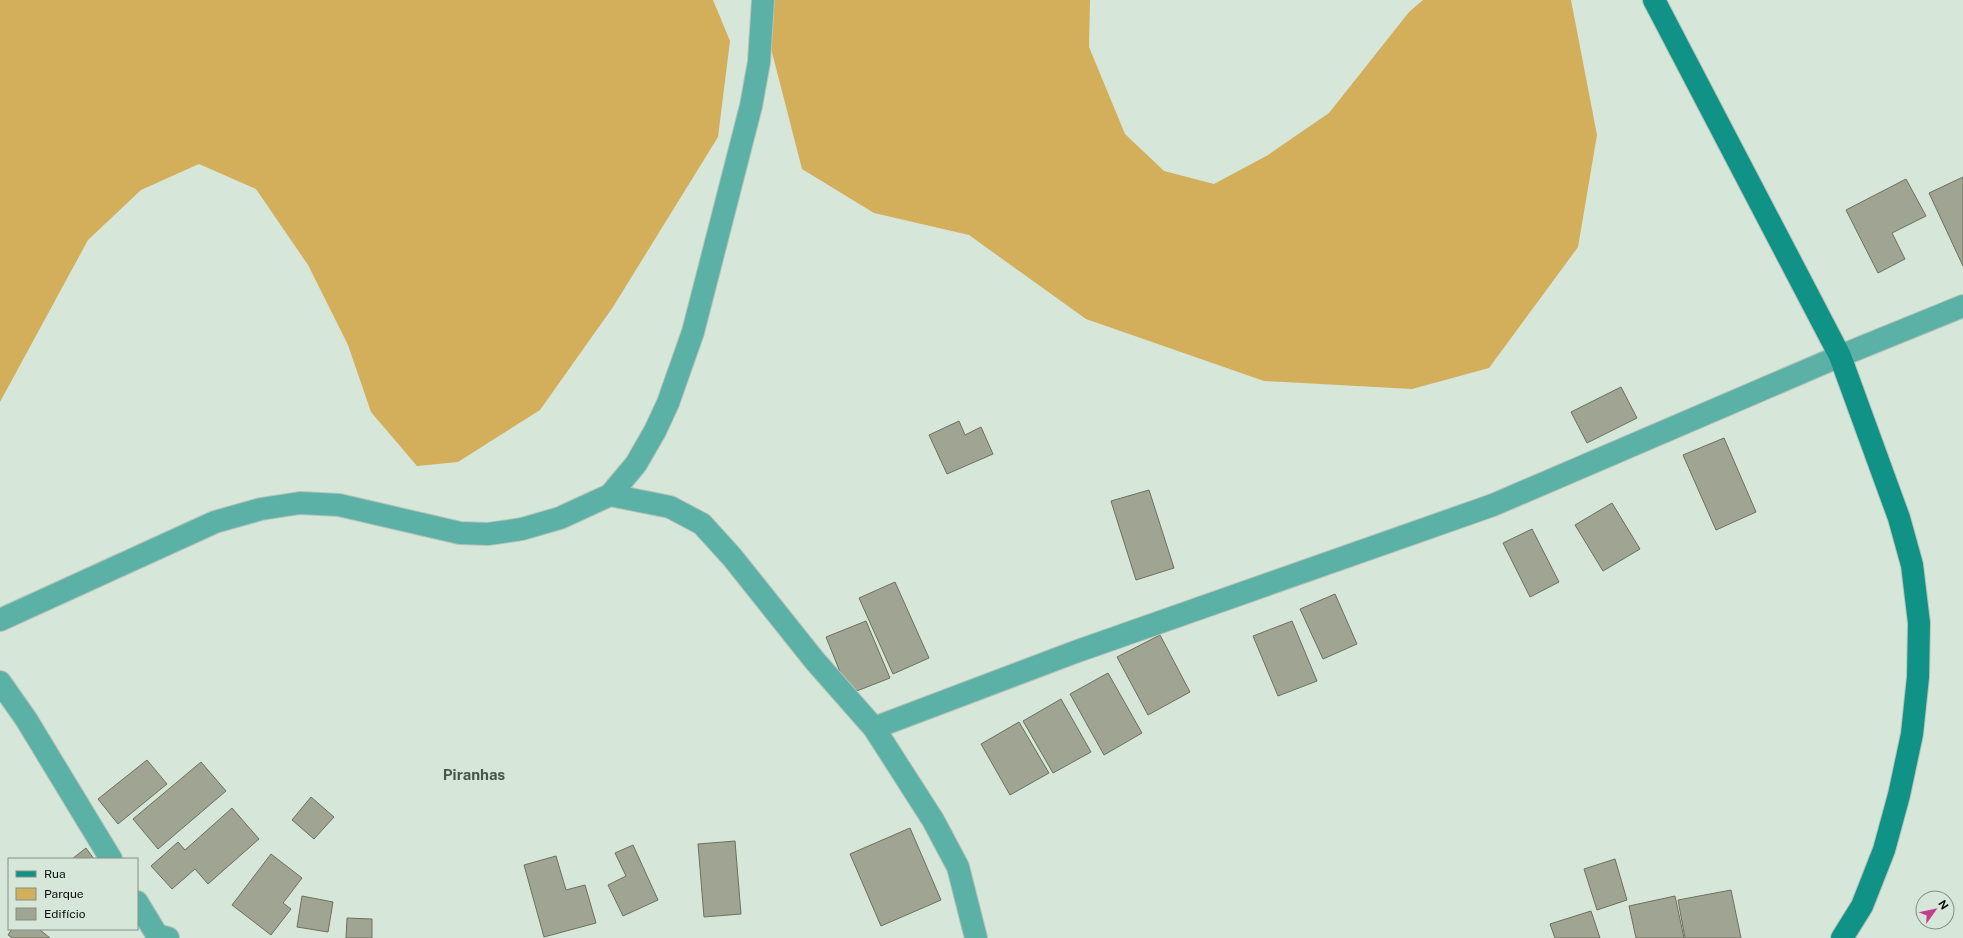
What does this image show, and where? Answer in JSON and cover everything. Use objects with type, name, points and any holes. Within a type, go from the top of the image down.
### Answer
[{"type":"street","points":[[0,620],[215,522],[261,509],[300,503],[339,505],[460,533],[488,534],[522,529],[560,518],[610,495],[636,464],[655,431],[668,403],[693,332],[751,106],[758,62],[763,0]]},
{"type":"street","points":[[1654,0],[1840,356],[1899,518],[1912,565],[1919,623],[1918,677],[1912,734],[1899,795],[1884,850],[1862,906],[1842,938]]},
{"type":"street","points":[[874,728],[1075,652],[1493,505],[1840,356],[1963,306]]},
{"type":"street","points":[[610,495],[670,507],[690,516],[702,524],[732,557],[815,661],[874,728],[933,820],[958,866],[976,938]]},
{"type":"street","points":[[0,682],[26,719],[110,858]]},
{"type":"street","points":[[138,904],[160,937]]},
{"type":"green space","points":[[0,0],[713,0],[730,41],[718,137],[613,307],[540,410],[458,462],[417,466],[371,412],[348,345],[308,265],[256,189],[199,164],[141,190],[88,240],[0,402]]},
{"type":"green space","points":[[774,0],[1090,0],[1089,47],[1125,134],[1164,171],[1214,184],[1268,155],[1329,113],[1409,12],[1423,0],[1571,0],[1597,135],[1578,247],[1489,368],[1412,389],[1264,381],[1086,319],[969,235],[874,213],[802,169],[766,29]]},
{"type":"building","points":[[1963,177],[1963,266],[1929,193]]},
{"type":"building","points":[[1906,179],[1926,216],[1892,233],[1905,259],[1878,273],[1846,210]]},
{"type":"building","points":[[1621,387],[1637,418],[1587,443],[1571,412]]},
{"type":"building","points":[[959,421],[965,435],[981,427],[993,454],[947,474],[929,435]]},
{"type":"building","points":[[1724,438],[1756,512],[1716,530],[1683,455]]},
{"type":"building","points":[[1149,490],[1174,568],[1136,580],[1111,501]]},
{"type":"building","points":[[1612,503],[1640,549],[1603,571],[1575,525]]},
{"type":"building","points":[[1532,529],[1559,582],[1530,597],[1503,543]]},
{"type":"building","points":[[895,582],[929,658],[893,674],[859,598]]},
{"type":"building","points":[[1335,594],[1357,644],[1323,659],[1300,609]]},
{"type":"building","points":[[866,621],[890,678],[849,694],[826,637]]},
{"type":"building","points":[[1292,621],[1317,681],[1278,696],[1253,636]]},
{"type":"building","points":[[1160,635],[1190,692],[1148,715],[1117,657]]},
{"type":"building","points":[[1108,673],[1142,733],[1104,755],[1070,694]]},
{"type":"building","points":[[1061,699],[1091,752],[1053,773],[1023,721]]},
{"type":"building","points":[[1019,722],[1049,773],[1010,795],[981,744]]},
{"type":"building","points":[[147,760],[167,784],[118,824],[98,799]]},
{"type":"building","points":[[201,762],[226,791],[158,849],[133,819]]},
{"type":"building","points":[[311,797],[334,817],[314,839],[292,820]]},
{"type":"building","points":[[232,808],[259,839],[208,884],[195,869],[172,889],[151,866],[178,842],[185,850]]},
{"type":"building","points":[[910,828],[941,900],[881,926],[850,854]]},
{"type":"building","points":[[735,841],[741,914],[704,917],[698,844]]},
{"type":"building","points":[[633,845],[658,900],[623,916],[608,885],[626,876],[615,853]]},
{"type":"building","points":[[86,848],[93,858],[73,858]]},
{"type":"building","points":[[271,854],[302,878],[283,903],[291,909],[271,935],[232,905]]},
{"type":"building","points":[[556,856],[566,890],[585,885],[596,923],[544,937],[524,865]]},
{"type":"building","points":[[1615,859],[1627,900],[1597,910],[1584,869]]},
{"type":"building","points":[[1731,890],[1741,938],[1685,938],[1678,900]]},
{"type":"building","points":[[302,896],[333,902],[328,932],[297,927]]},
{"type":"building","points":[[1675,896],[1684,938],[1636,938],[1629,906]]},
{"type":"building","points":[[1591,911],[1600,938],[1555,938],[1550,924]]},
{"type":"building","points":[[347,918],[372,919],[372,938],[346,938]]},
{"type":"building","points":[[11,930],[40,930],[50,938],[12,938],[8,935]]},
{"type":"district","name":"Piranhas","points":[[474,774]]}]
